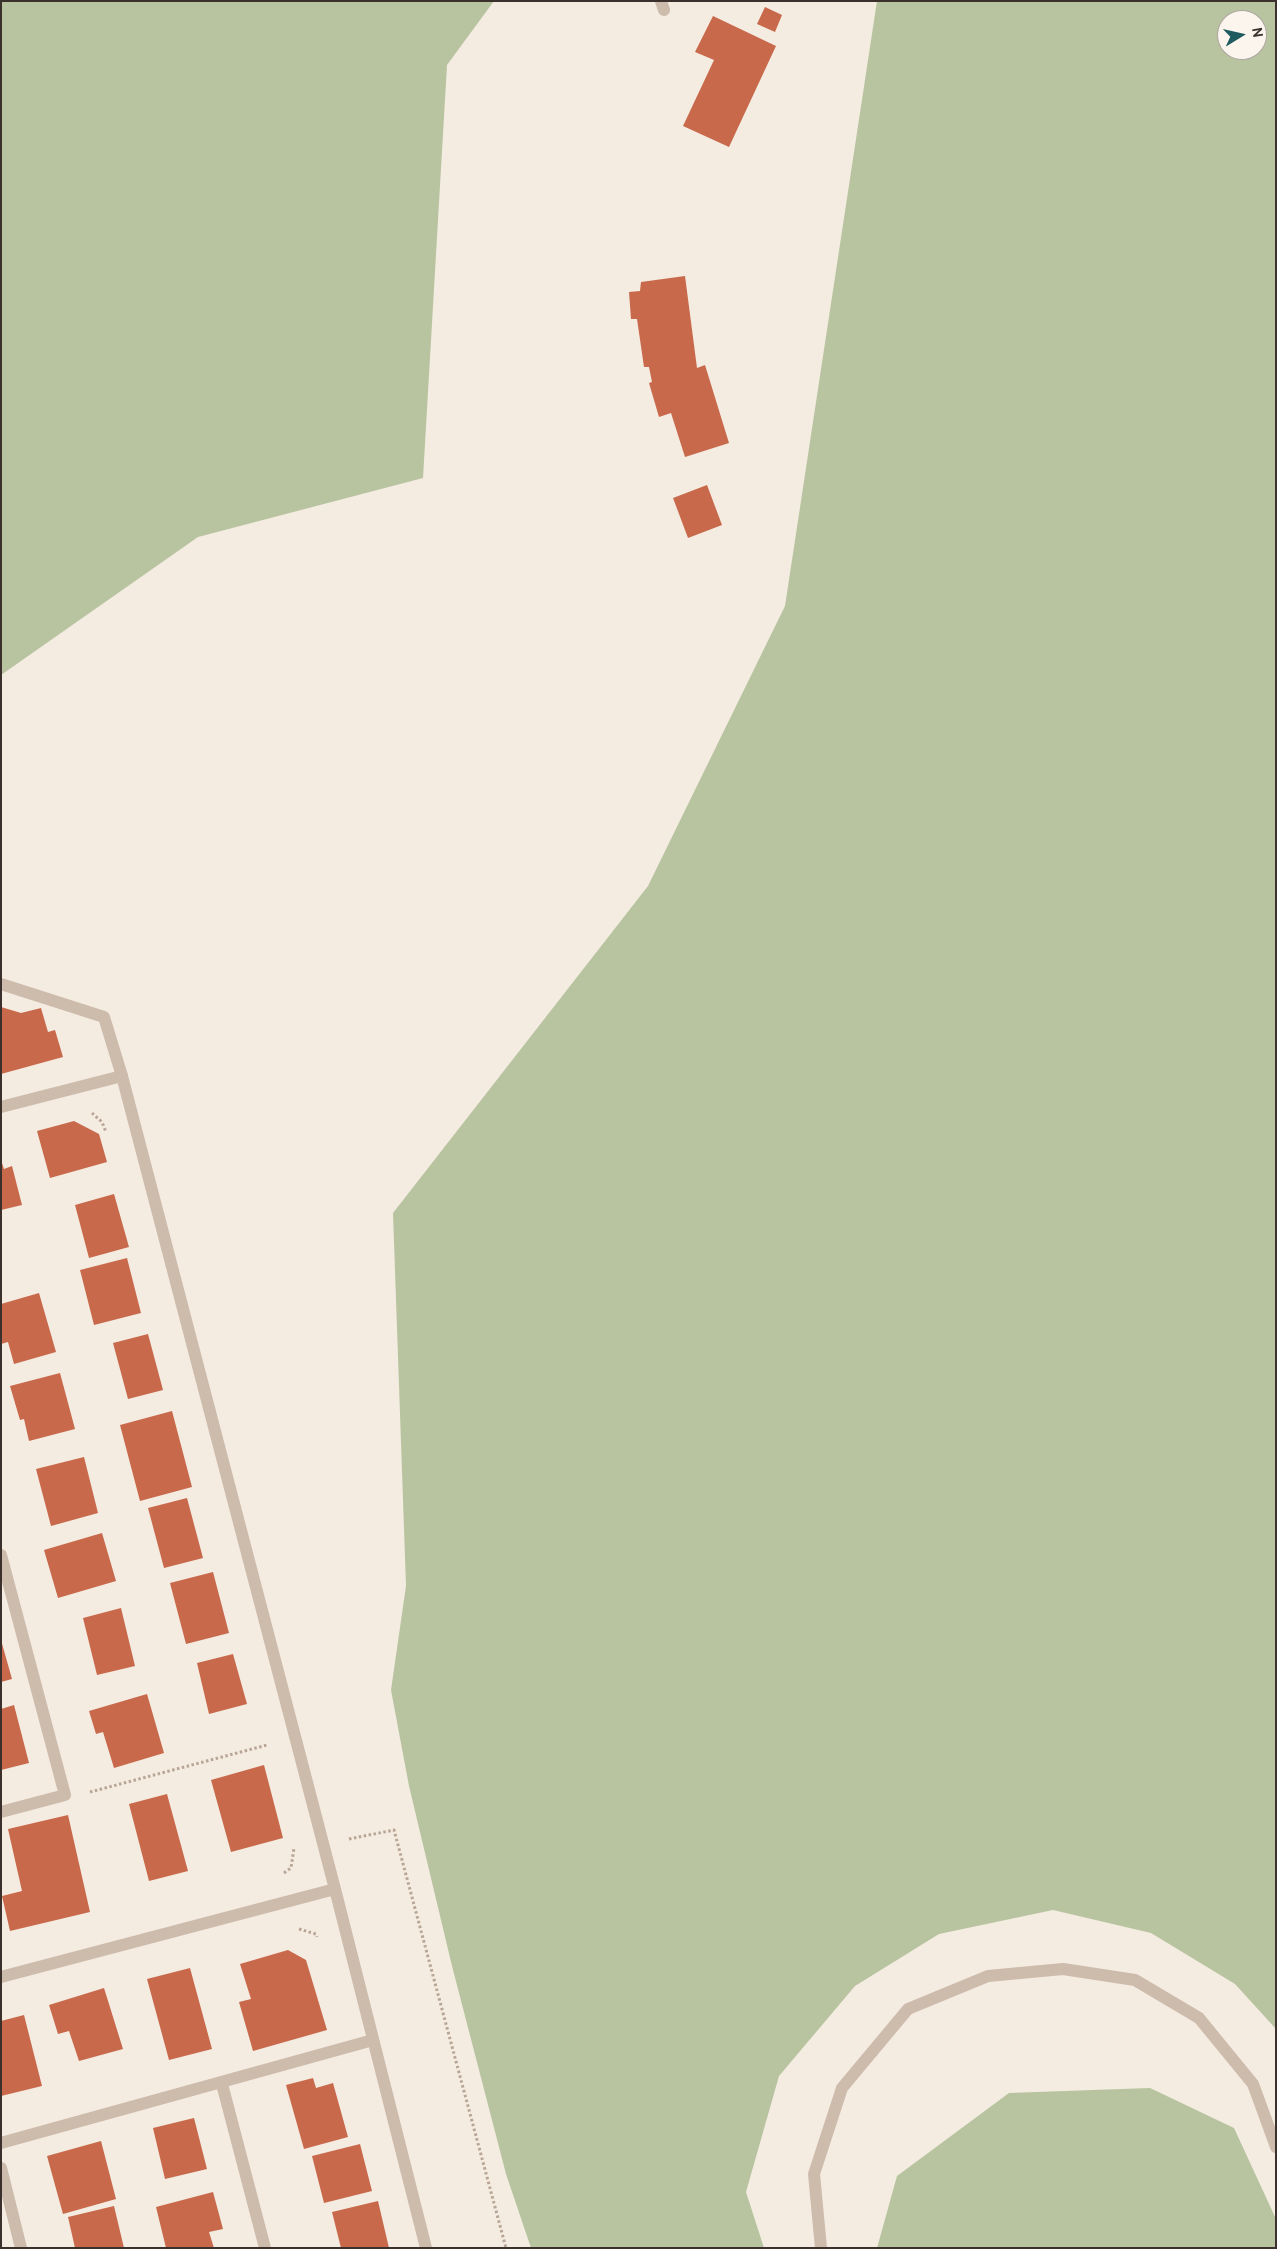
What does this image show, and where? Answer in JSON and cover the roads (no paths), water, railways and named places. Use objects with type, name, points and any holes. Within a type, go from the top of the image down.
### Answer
[{"type":"street","points":[[1,984],[104,1017],[122,1076],[335,1889],[426,2248]]},
{"type":"street","points":[[1,1107],[122,1076]]},
{"type":"street","points":[[1,1556],[65,1795],[1,1812]]},
{"type":"street","points":[[1,1977],[335,1889]]},
{"type":"street","points":[[821,2248],[814,2174],[842,2088],[908,2009],[988,1976],[1063,1969],[1135,1980],[1199,2018],[1253,2084],[1276,2148]]},
{"type":"street","points":[[1,2143],[222,2084],[373,2040]]},
{"type":"street","points":[[222,2084],[265,2248]]},
{"type":"street","points":[[1,2168],[21,2248]]}]
